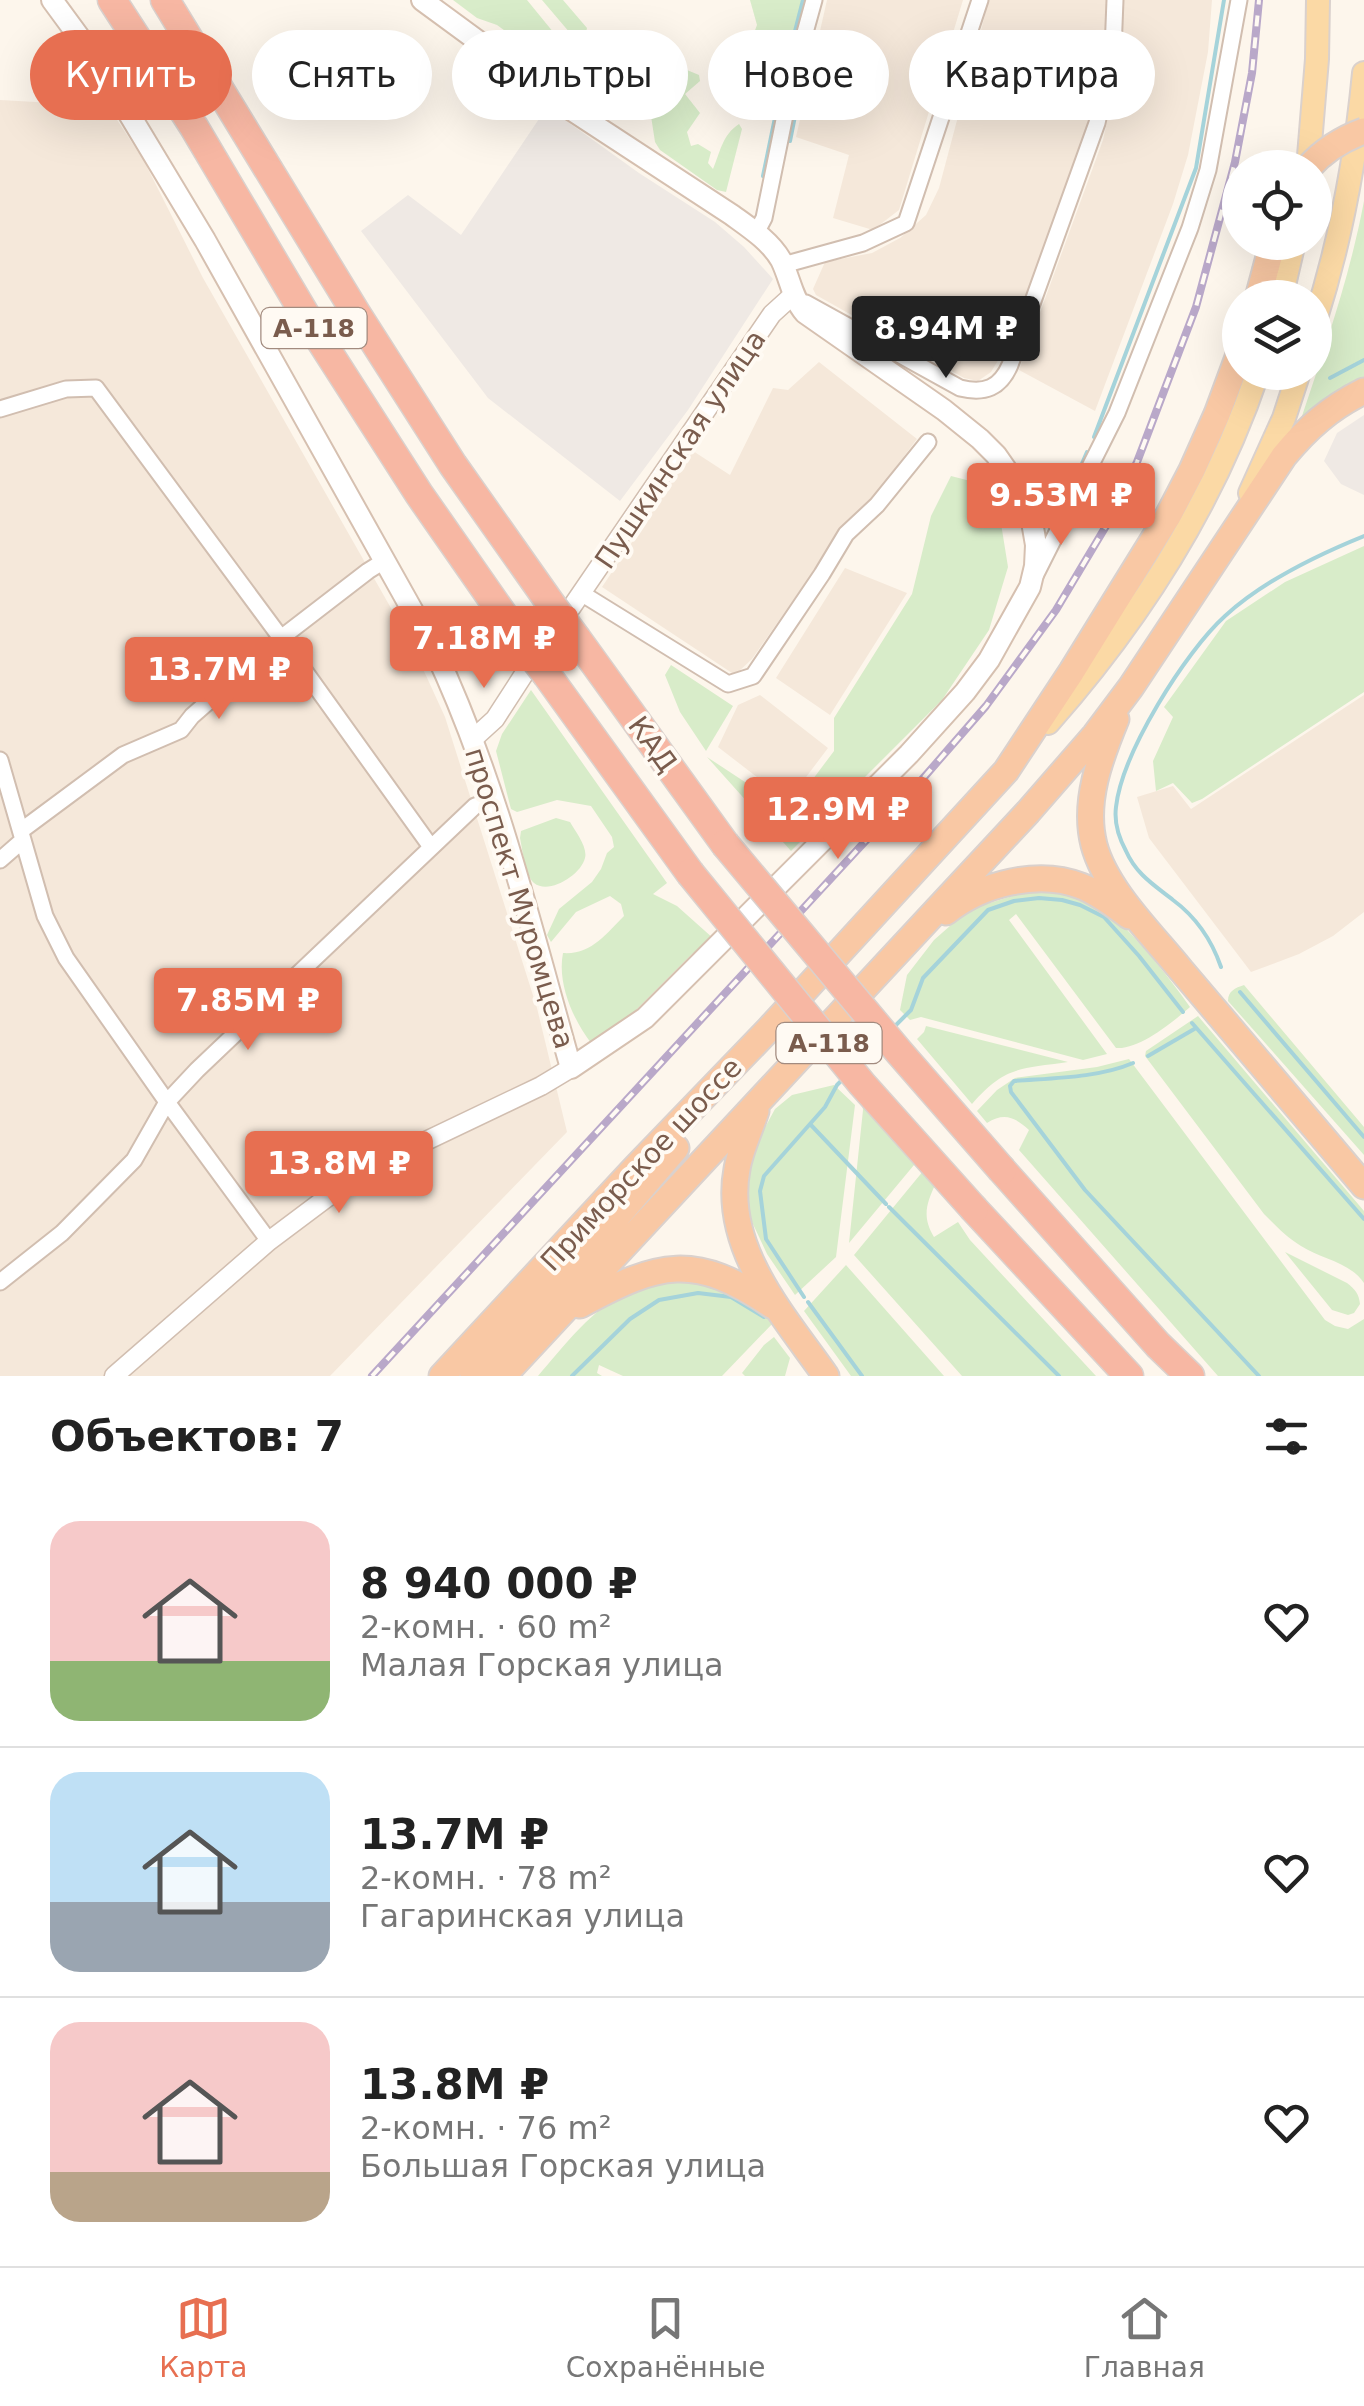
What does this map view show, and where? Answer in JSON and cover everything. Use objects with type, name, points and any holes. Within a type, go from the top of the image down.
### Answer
[{"type":"highway","name":"КАД","points":[[112,0],[194,127],[319,338],[533,665],[690,873],[862,1084],[1119,1368]]},
{"type":"highway","name":"КАД","points":[[165,0],[453,465],[568,602],[577,639],[725,844],[1002,1170],[1158,1345],[1191,1376]]},
{"type":"highway","points":[[1327,150],[1364,131]]},
{"type":"highway","points":[[1006,771],[1168,516],[1227,390]]},
{"type":"highway","points":[[1234,528],[1306,430],[1364,391]]},
{"type":"highway","name":"Приморское шоссе","points":[[503,1376],[519,1365],[558,1317],[1095,735],[1234,528]]},
{"type":"highway","points":[[1130,687],[1108,737],[1090,804],[1090,826],[1105,872],[1150,933],[1364,1186]]},
{"type":"highway","name":"Приморское шоссе","points":[[442,1376],[769,1030],[1006,771]]},
{"type":"highway","points":[[906,944],[957,903],[1004,884],[1053,878],[1080,885],[1103,897],[1150,933]]},
{"type":"highway","points":[[473,1376],[699,1121],[769,1030]]},
{"type":"highway","points":[[759,1101],[737,1166],[734,1190],[743,1246],[780,1310],[826,1376]]},
{"type":"highway","points":[[558,1317],[646,1273],[677,1269],[710,1272],[744,1286],[780,1310]]},
{"type":"main road","name":"проспект Муромцева","points":[[52,0],[99,64],[205,240],[434,649],[474,739],[571,1068]]},
{"type":"main road","points":[[422,0],[574,111],[732,215],[770,245],[804,314],[980,439],[1011,474],[1030,510],[1036,545],[1030,587],[989,660],[910,754],[645,1018],[571,1068]]},
{"type":"main road","points":[[1310,150],[1318,0]]},
{"type":"main road","points":[[1326,280],[1357,144],[1364,73]]},
{"type":"main road","name":"Приморское шоссе","points":[[1006,771],[1087,679],[1159,576],[1214,479],[1251,390]]},
{"type":"main road","name":"Приморское шоссе","points":[[1234,528],[1293,390]]},
{"type":"street","points":[[756,233],[764,218],[793,76],[814,0]]},
{"type":"street","points":[[783,266],[862,243],[906,223],[980,0]]},
{"type":"street","points":[[793,295],[960,388],[972,391],[998,385],[1010,365],[1098,123],[1113,52],[1115,0]]},
{"type":"street","points":[[1030,587],[1117,413],[1190,228],[1208,170],[1239,0]]},
{"type":"street","name":"Пушкинская улица","points":[[568,602],[772,314],[793,295]]},
{"type":"street","points":[[0,409],[66,389],[96,388],[431,847]]},
{"type":"street","points":[[568,602],[728,684],[753,676],[846,534],[877,505],[928,442]]},
{"type":"street","points":[[1030,510],[1043,523],[1056,523],[1066,516]]},
{"type":"street","points":[[0,860],[22,835],[123,755],[180,730],[281,638],[384,561]]},
{"type":"street","points":[[474,739],[533,665]]},
{"type":"street","points":[[0,760],[45,916],[66,958],[269,1240]]},
{"type":"street","points":[[0,1282],[62,1232],[134,1160],[167,1102],[475,806],[492,800]]},
{"type":"street","points":[[114,1376],[269,1240],[361,1172],[571,1068]]},
{"type":"shaded area","points":[[827,0],[963,0],[954,30],[909,30],[909,120],[926,120],[899,210],[873,230],[833,218],[849,155],[796,137],[800,120],[889,120],[889,30],[820,30]]},
{"type":"shaded area","points":[[989,0],[1110,0],[1108,30],[981,30]]},
{"type":"shaded area","points":[[1123,0],[1212,0],[1208,52],[1188,155],[1095,411],[1019,370],[1107,120],[1155,120],[1155,30],[1121,30]]},
{"type":"shaded area","points":[[0,100],[30,102],[30,120],[117,120],[144,161],[203,278],[412,645],[445,717],[537,1008],[567,1132],[330,1376],[0,1376]]},
{"type":"shaded area","points":[[538,120],[565,120],[715,222],[773,279],[688,410],[620,501],[488,398],[361,231],[408,195],[461,235]]},
{"type":"shaded area","points":[[957,120],[1091,120],[1005,349],[991,372],[978,381],[964,378],[816,295],[813,289],[825,262],[872,253],[900,238],[926,215],[939,188]]},
{"type":"shaded area","points":[[819,362],[917,439],[868,504],[842,530],[752,659],[735,675],[602,587],[693,451],[730,475],[773,388],[788,390]]},
{"type":"shaded area","points":[[1364,415],[1364,495],[1341,484],[1324,461],[1337,433]]},
{"type":"shaded area","points":[[845,568],[907,593],[830,715],[776,678]]},
{"type":"shaded area","points":[[760,695],[828,748],[788,801],[718,747],[738,705]]},
{"type":"shaded area","points":[[1364,695],[1364,912],[1333,936],[1251,972],[1149,838],[1137,797],[1173,786],[1191,809]]},
{"type":"green space","points":[[453,0],[527,0],[551,30],[504,30],[477,18]]},
{"type":"green space","points":[[542,0],[563,0],[587,28],[568,30]]},
{"type":"green space","points":[[750,0],[808,0],[800,30],[755,30]]},
{"type":"green space","points":[[688,70],[699,75],[700,81],[688,91]]},
{"type":"green space","points":[[688,98],[700,113],[687,132],[691,146],[698,144],[711,152],[708,163],[713,169],[729,133],[739,124],[742,129],[726,192],[717,190],[660,150],[652,120],[688,120]]},
{"type":"green space","points":[[1364,201],[1364,377],[1335,393],[1304,420],[1301,419],[1311,390],[1332,390],[1332,324]]},
{"type":"green space","points":[[951,476],[982,484],[999,511],[1008,567],[989,630],[942,700],[791,851],[707,757],[789,811],[834,751],[834,718],[912,594],[931,516]]},
{"type":"green space","points":[[1364,546],[1364,692],[1202,799],[1192,803],[1173,783],[1156,791],[1153,761],[1173,717],[1164,707],[1226,621],[1285,582]]},
{"type":"green space","points":[[671,665],[733,706],[706,751],[680,712],[665,675]]},
{"type":"green space","points":[[531,690],[667,883],[653,894],[677,906],[714,939],[692,954],[634,1012],[591,1043],[568,1001],[562,977],[563,953],[582,951],[597,942],[624,916],[621,904],[610,896],[576,912],[551,942],[547,935],[559,909],[592,882],[614,847],[612,837],[591,806],[557,800],[517,812],[511,809],[496,751],[502,734]]},
{"type":"green space","points":[[556,818],[570,822],[583,844],[585,858],[564,881],[540,886],[531,880],[527,869],[521,831]]},
{"type":"green space","points":[[1032,890],[1079,897],[1106,911],[1146,950],[1190,1007],[1145,1040],[1116,1048],[1016,914],[1009,920],[1107,1054],[1083,1060],[921,1017],[910,1020],[900,1010],[907,975],[934,940],[980,906]]},
{"type":"green space","points":[[1244,985],[1364,1127],[1364,1155],[1228,1001],[1233,990]]},
{"type":"green space","points":[[1198,1016],[1364,1211],[1364,1283],[1343,1265],[1296,1243],[1264,1214],[1145,1056],[1146,1051]]},
{"type":"green space","points":[[926,1026],[1068,1062],[1014,1071],[994,1082],[972,1104],[917,1039]]},
{"type":"green space","points":[[1129,1059],[1325,1320],[1348,1329],[1364,1319],[1364,1376],[1218,1376],[1019,1150],[1029,1130],[1009,1118],[987,1123],[977,1111],[1015,1078]]},
{"type":"green space","points":[[834,1085],[855,1105],[836,1257],[795,1295],[767,1254],[752,1222],[744,1187],[748,1159],[775,1109],[792,1095]]},
{"type":"green space","points":[[862,1100],[919,1159],[849,1243],[863,1110]]},
{"type":"green space","points":[[924,1170],[936,1183],[927,1210],[934,1237],[958,1222],[970,1240],[1096,1376],[962,1376],[854,1255]]},
{"type":"green space","points":[[1285,1252],[1350,1285],[1360,1304],[1354,1313],[1332,1310]]},
{"type":"green space","points":[[846,1265],[944,1376],[851,1376],[804,1311]]},
{"type":"green space","points":[[683,1277],[732,1292],[773,1323],[722,1376],[623,1376],[599,1365],[597,1373],[602,1376],[538,1376],[604,1306],[636,1289]]},
{"type":"green space","points":[[774,1337],[790,1358],[785,1376],[745,1376],[742,1373]]},
{"type":"waterway","points":[[763,176],[803,0]]},
{"type":"waterway","points":[[1094,437],[1196,168],[1224,0]]},
{"type":"waterway","points":[[790,141],[794,120]]},
{"type":"waterway","points":[[1332,377],[1364,360]]},
{"type":"waterway","points":[[1075,480],[1087,452]]},
{"type":"waterway","points":[[1221,967],[1196,922],[1146,879],[1130,859],[1116,824],[1121,785],[1158,705],[1209,632],[1256,592],[1291,570],[1364,536]]},
{"type":"waterway","points":[[893,1028],[911,1010],[923,978],[988,910],[1039,898],[1080,905],[1104,917],[1183,1012]]},
{"type":"waterway","points":[[1240,992],[1364,1137]]},
{"type":"waterway","points":[[1192,1023],[1364,1219]]},
{"type":"waterway","points":[[1148,1056],[1196,1028]]},
{"type":"waterway","points":[[858,1064],[879,1042]]},
{"type":"waterway","points":[[1133,1063],[1090,1074],[1014,1081],[1011,1092],[1085,1190],[1259,1376]]},
{"type":"waterway","points":[[804,1297],[766,1239],[760,1191],[764,1176],[825,1107],[844,1078]]},
{"type":"waterway","points":[[810,1124],[886,1204]]},
{"type":"waterway","points":[[889,1207],[1059,1376]]},
{"type":"waterway","points":[[572,1376],[630,1319],[659,1300],[698,1293],[731,1297],[764,1317]]},
{"type":"waterway","points":[[808,1302],[862,1376]]},
{"type":"tunnel","points":[[531,664],[568,612]]},
{"type":"railway","points":[[372,1376],[919,783],[986,706],[1056,610],[1112,516],[1137,462],[1196,307],[1235,162],[1252,73],[1259,0]]}]
